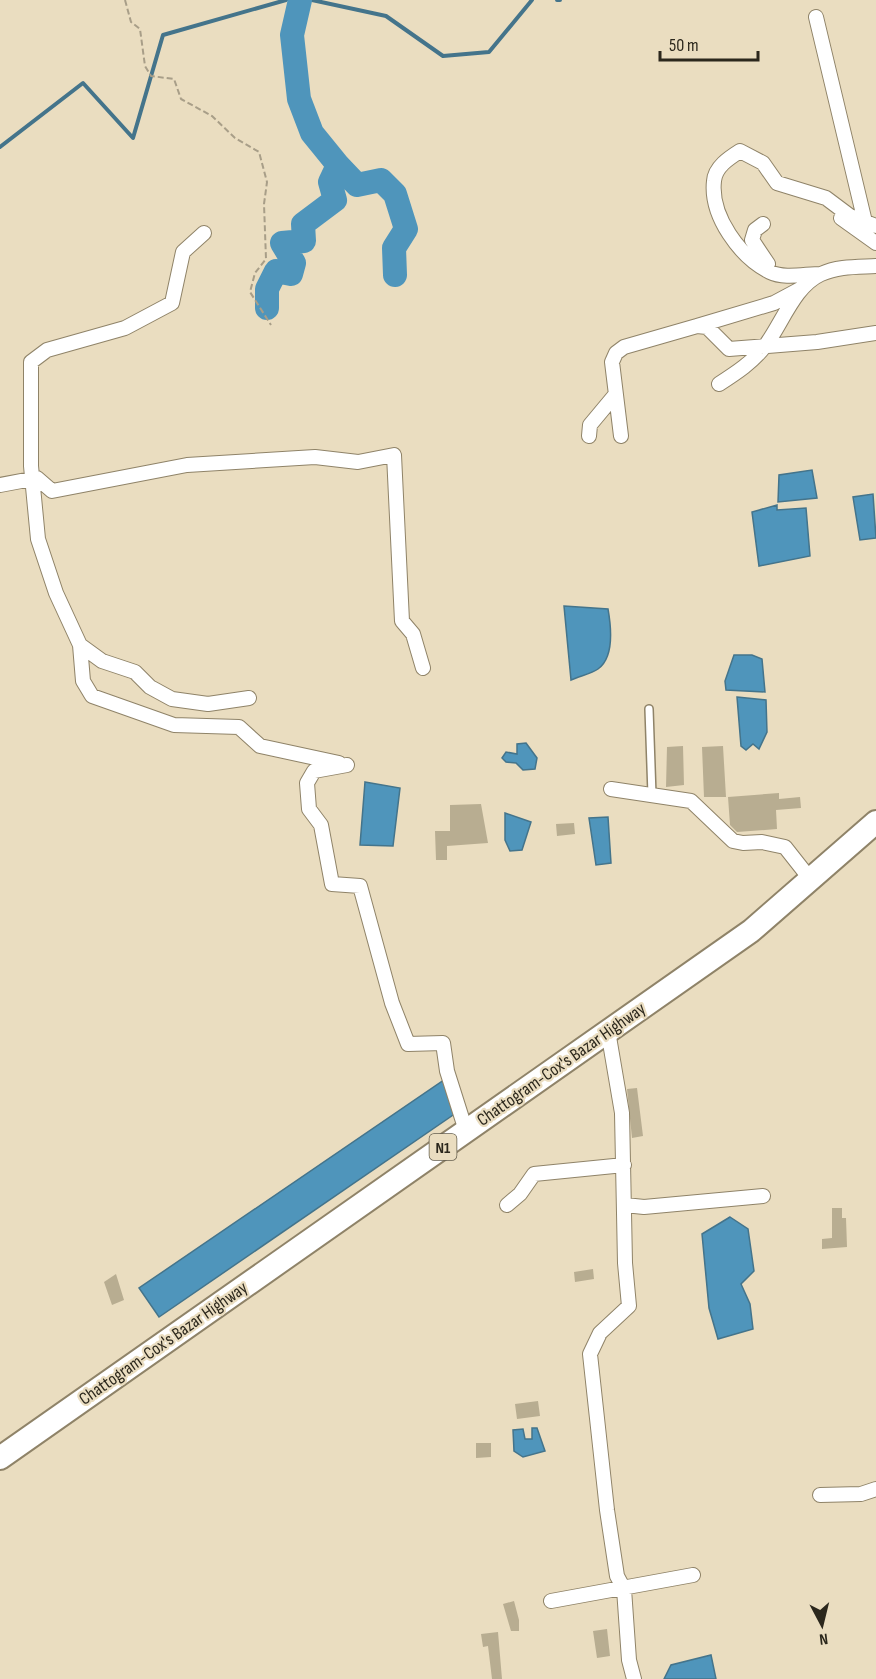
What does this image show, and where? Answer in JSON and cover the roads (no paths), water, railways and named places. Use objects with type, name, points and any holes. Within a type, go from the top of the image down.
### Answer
[{"type":"highway","name":"Chattogram-Cox's Bazar Highway","points":[[0,1458],[751,931],[876,822]]},
{"type":"street","points":[[816,17],[871,224]]},
{"type":"street","points":[[871,224],[850,216],[826,198],[777,183],[763,163],[740,151],[723,162],[713,180],[715,200],[732,242],[775,273],[820,274],[848,267],[876,266]]},
{"type":"street","points":[[788,186],[827,208],[876,243]]},
{"type":"street","points":[[763,224],[755,230],[752,240],[775,273]]},
{"type":"street","points":[[204,233],[183,252],[172,303],[125,328],[47,350],[31,362],[32,479],[38,539],[56,593],[80,645],[82,681],[92,696],[174,725],[239,727],[260,746],[347,765],[314,771],[307,783],[309,809],[321,825],[332,884],[360,886],[392,1003],[408,1044],[443,1043],[447,1071],[466,1131]]},
{"type":"street","points":[[621,436],[612,362],[616,353],[632,344],[774,303],[803,288],[820,274]]},
{"type":"street","points":[[719,384],[742,369],[765,347],[803,288]]},
{"type":"street","points":[[698,326],[706,327],[729,349],[765,347],[876,333]]},
{"type":"street","points":[[589,436],[590,425],[615,395]]},
{"type":"street","points":[[0,485],[37,478],[52,491],[187,465],[315,457],[358,462],[394,454],[402,621],[413,634],[423,668]]},
{"type":"street","points":[[80,645],[102,661],[135,672],[150,687],[172,699],[208,704],[249,698]]},
{"type":"street","points":[[611,789],[691,801],[733,841],[762,842],[785,847],[812,880]]},
{"type":"street","points":[[608,1031],[622,1113],[626,1205],[625,1263],[629,1306],[600,1333],[590,1354],[607,1510],[617,1576],[624,1589],[629,1660],[634,1679]]},
{"type":"street","points":[[507,1205],[520,1194],[534,1174],[624,1165]]},
{"type":"street","points":[[626,1205],[644,1207],[763,1196]]},
{"type":"street","points":[[820,1496],[861,1494],[876,1489]]},
{"type":"street","points":[[551,1601],[693,1575]]},
{"type":"lane","points":[[649,709],[652,795]]},
{"type":"water","points":[[812,470],[817,498],[778,502],[779,475]]},
{"type":"water","points":[[873,494],[876,538],[860,540],[853,497]]},
{"type":"water","points":[[777,505],[777,510],[806,508],[810,556],[759,566],[752,512]]},
{"type":"water","points":[[564,606],[608,609],[610,624],[609,649],[603,664],[595,671],[571,680]]},
{"type":"water","points":[[734,655],[752,655],[762,659],[765,692],[726,690],[725,681]]},
{"type":"water","points":[[737,697],[766,700],[767,732],[759,749],[753,744],[746,750],[741,746]]},
{"type":"water","points":[[526,743],[537,758],[535,769],[523,770],[516,763],[506,762],[502,758],[506,752],[517,754],[517,744]]},
{"type":"water","points":[[365,782],[400,788],[393,846],[360,845]]},
{"type":"water","points":[[505,813],[531,822],[522,850],[510,851],[505,840]]},
{"type":"water","points":[[608,817],[611,863],[596,865],[589,818]]},
{"type":"water","points":[[444,1080],[456,1113],[159,1317],[139,1288]]},
{"type":"water","points":[[730,1217],[748,1229],[754,1271],[741,1284],[750,1304],[753,1329],[718,1339],[709,1308],[702,1234]]},
{"type":"water","points":[[532,1428],[537,1428],[545,1451],[523,1457],[514,1451],[513,1430],[523,1429],[525,1439],[532,1439]]},
{"type":"water","points":[[711,1655],[716,1679],[664,1679],[671,1665]]},
{"type":"waterway","points":[[0,147],[83,83],[133,138],[163,35],[286,0]]},
{"type":"waterway","points":[[267,308],[267,289],[276,271],[291,274],[294,263],[282,243],[304,241],[303,224],[335,200],[330,182],[338,165],[312,133],[299,99],[292,35],[300,0]]},
{"type":"waterway","points":[[312,0],[386,16],[443,56],[489,52],[532,0]]},
{"type":"waterway","points":[[338,165],[357,185],[381,180],[395,194],[406,229],[394,248],[395,275]]}]
